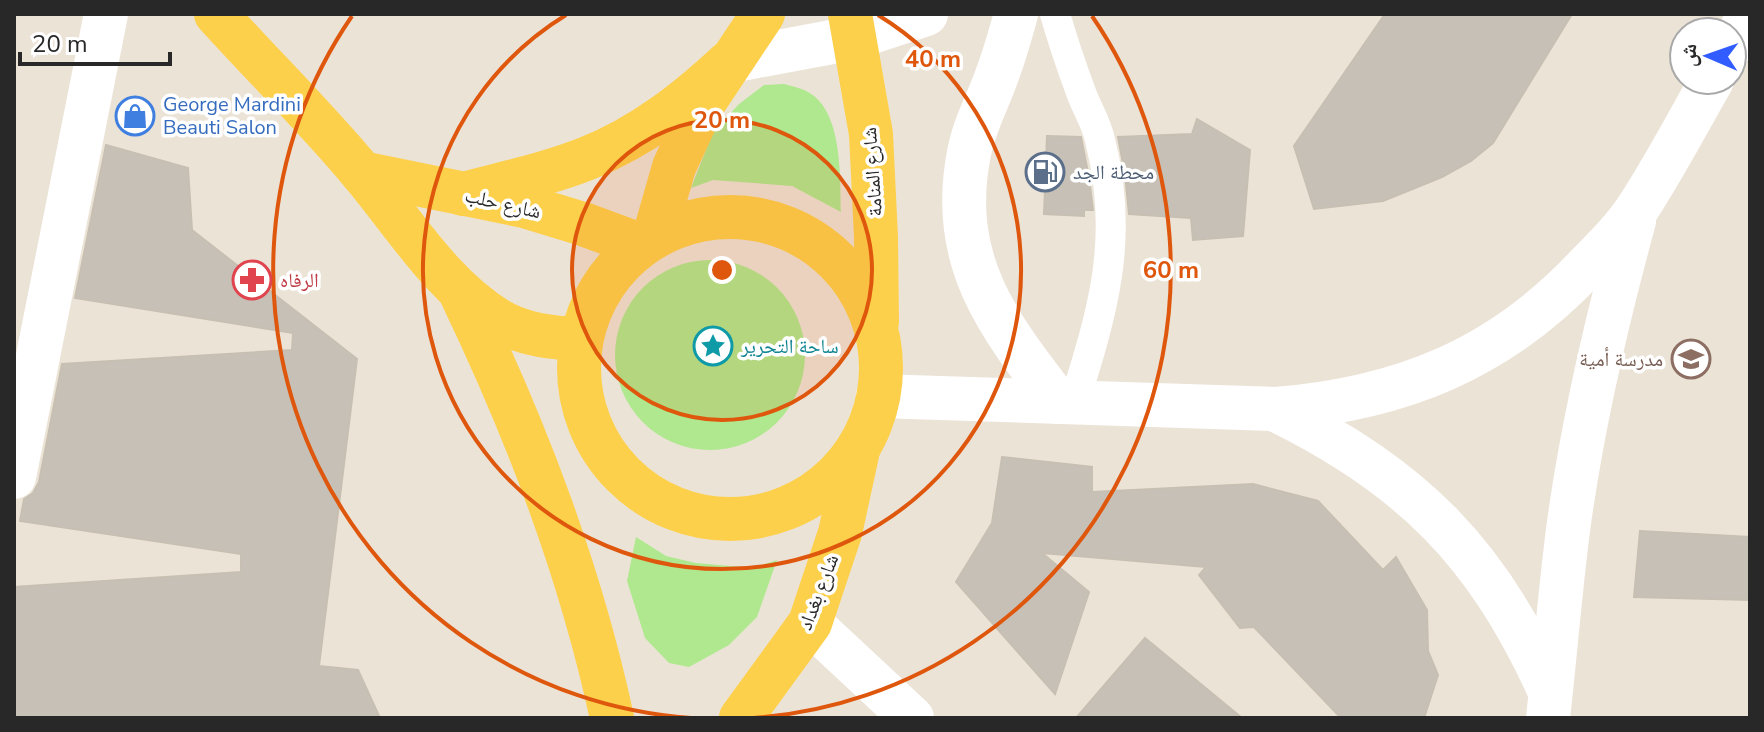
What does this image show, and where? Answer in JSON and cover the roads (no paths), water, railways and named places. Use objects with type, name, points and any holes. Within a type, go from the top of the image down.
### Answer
[{"type":"main road","points":[[14,477],[106,14]]},
{"type":"main road","points":[[216,14],[362,173],[393,216],[478,306],[514,327],[553,338],[581,339]]},
{"type":"main road","points":[[647,241],[674,167],[703,104],[763,14]]},
{"type":"main road","points":[[463,194],[588,158],[640,133],[687,101],[730,61],[852,26],[926,14]]},
{"type":"main road","points":[[1016,14],[1004,57],[980,114],[969,152],[964,192],[966,231],[975,269],[989,306],[1011,340],[1066,403]]},
{"type":"main road","name":"شارع المنامة","points":[[852,26],[871,134],[877,332]]},
{"type":"main road","points":[[878,396],[1276,409],[1328,405],[1380,393],[1430,376],[1477,354],[1522,325],[1563,292],[1637,208],[1703,96]]},
{"type":"main road","name":"شارع حلب","points":[[362,173],[524,206],[647,241]]},
{"type":"main road","points":[[1549,706],[1568,529],[1586,421],[1609,314],[1637,208]]},
{"type":"main road","points":[[730,216],[770,221],[806,237],[838,262],[862,295],[877,332],[881,364],[878,396],[871,424],[858,449],[836,476],[808,498],[777,513],[743,520],[708,519],[674,509],[643,493],[616,470],[597,441],[584,409],[578,374],[581,339],[592,303],[613,271],[647,241],[691,221],[730,216]]},
{"type":"main road","points":[[458,287],[527,438],[556,515],[581,594],[612,718]]},
{"type":"main road","points":[[1276,409],[1365,458],[1405,489],[1442,524],[1476,562],[1505,603],[1530,647],[1549,706]]},
{"type":"main road","name":"شارع بغداد","points":[[741,718],[810,623],[840,533],[858,449]]},
{"type":"main road","points":[[810,623],[912,718]]},
{"type":"lane","points":[[1055,14],[1100,137],[1110,188],[1112,240],[1106,291],[1066,403]]},
{"type":"place","name":"George Mardini Beauti Salon","points":[[135,116]]},
{"type":"place","name":"محطة الجد","points":[[1045,172]]},
{"type":"place","name":"الرفاه","points":[[252,280]]},
{"type":"place","name":"ساحة التحرير","points":[[713,346]]},
{"type":"place","name":"مدرسة أمية","points":[[1691,359]]}]
